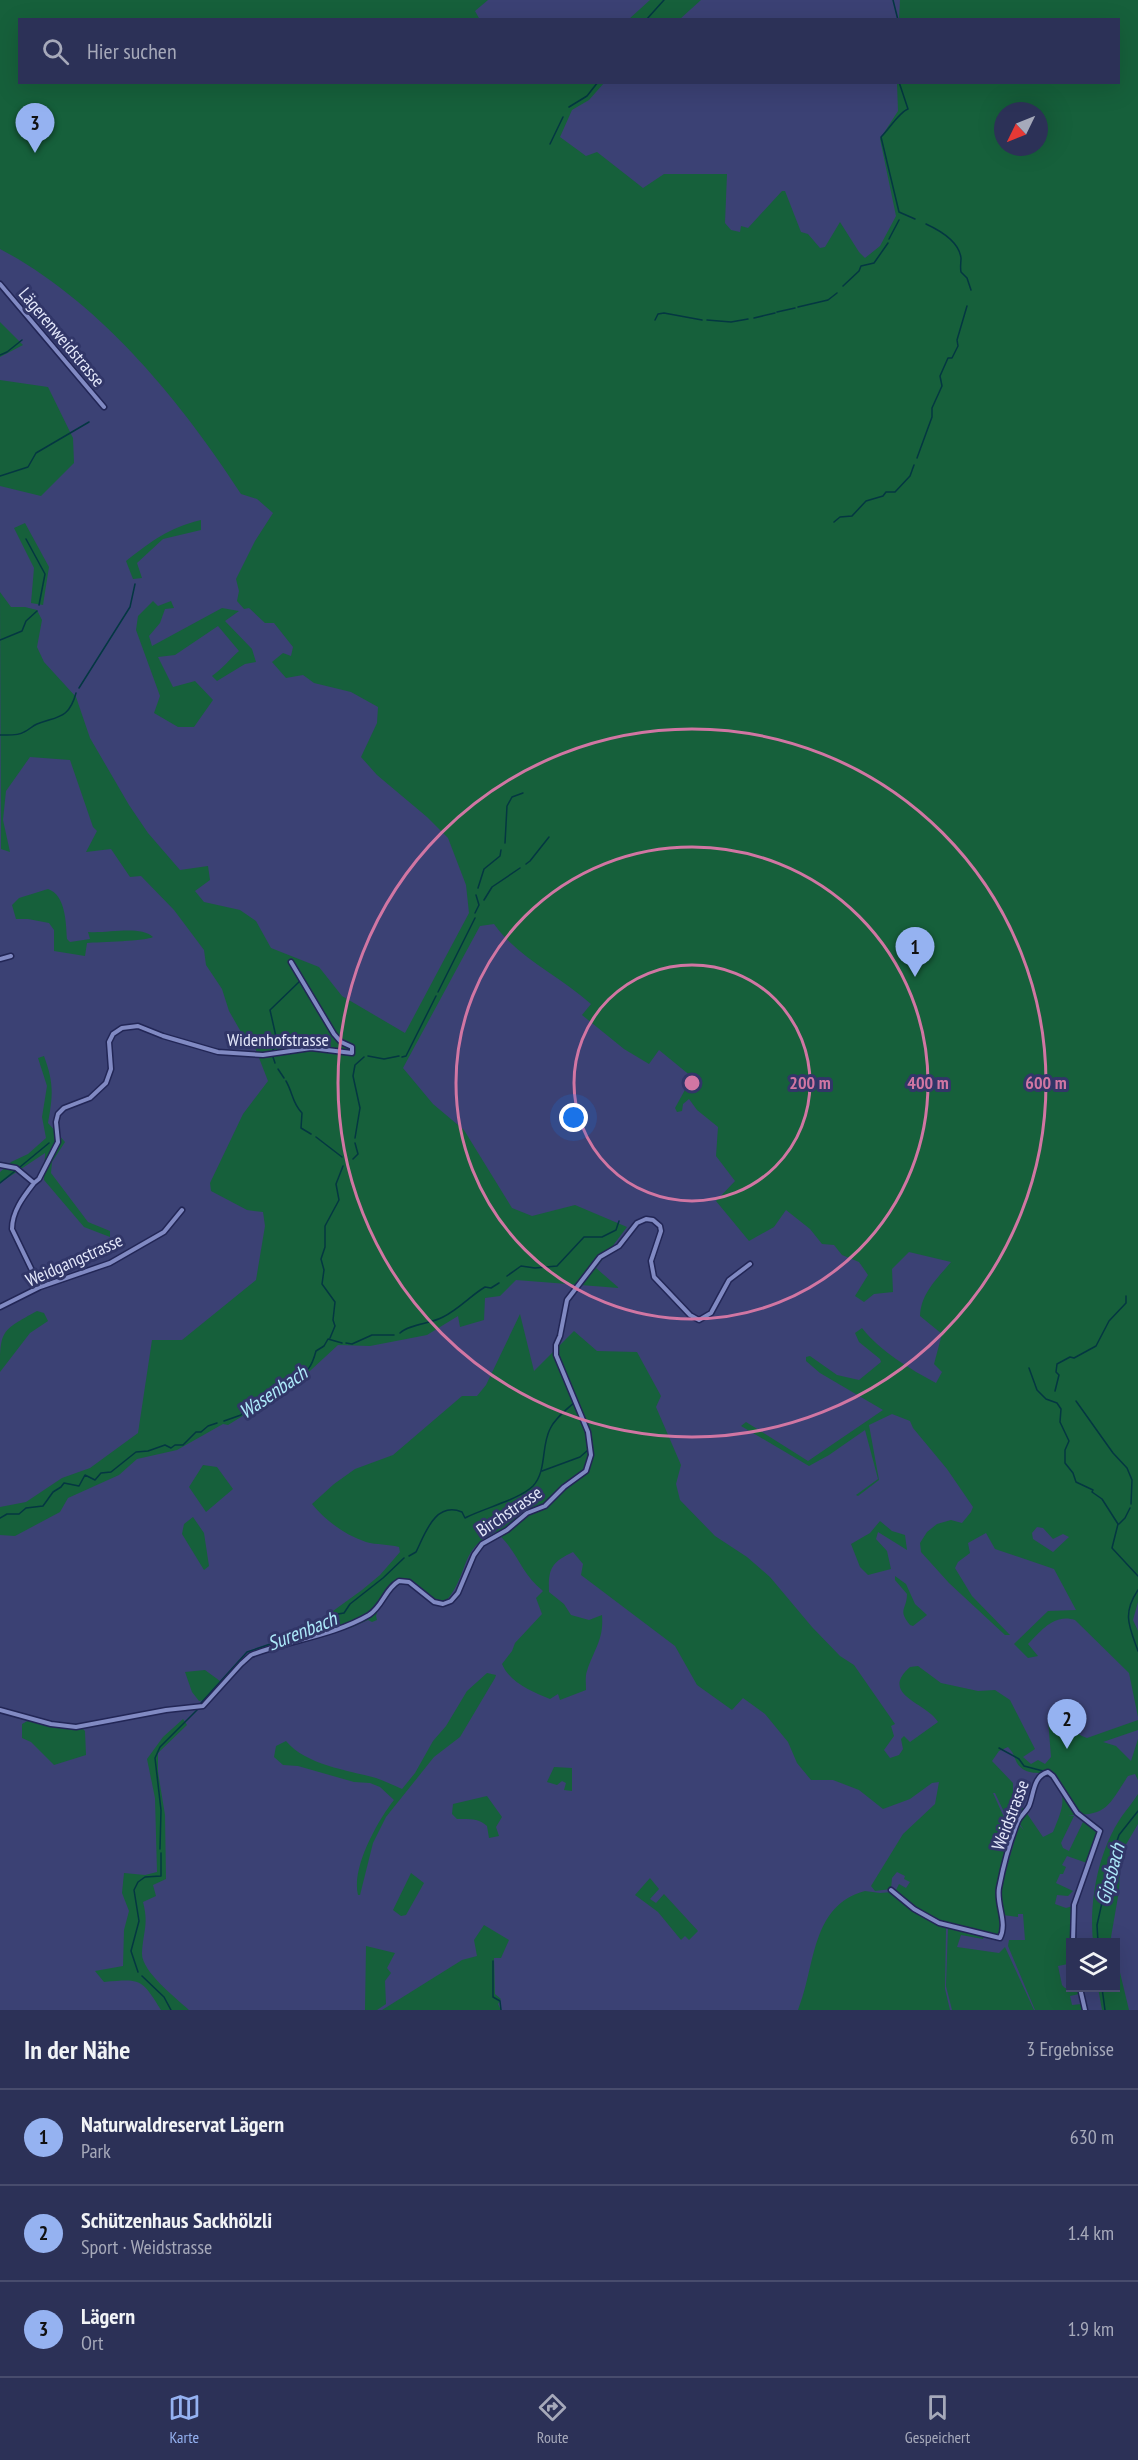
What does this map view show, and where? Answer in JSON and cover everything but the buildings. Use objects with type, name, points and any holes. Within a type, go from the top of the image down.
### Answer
[{"type":"street","name":"Lägerenweidstrasse","points":[[0,284],[104,407]]},
{"type":"street","points":[[0,959],[12,956]]},
{"type":"street","name":"Widenhofstrasse","points":[[34,1183],[42,1174],[58,1145],[56,1119],[59,1112],[90,1098],[108,1081],[111,1070],[108,1044],[113,1034],[122,1028],[138,1026],[162,1036],[218,1052],[263,1055],[311,1048],[346,1054],[353,1052],[352,1047],[337,1038],[291,962]]},
{"type":"street","points":[[0,1165],[16,1168],[34,1183],[19,1205],[12,1228],[40,1287]]},
{"type":"street","name":"Weidgangstrasse","points":[[0,1307],[40,1287],[110,1263],[164,1232],[182,1210]]},
{"type":"street","name":"Birchstrasse","points":[[0,1710],[51,1724],[76,1727],[166,1710],[203,1706],[251,1655],[351,1624],[377,1610],[391,1587],[399,1581],[410,1582],[434,1602],[442,1604],[451,1601],[458,1593],[474,1555],[482,1544],[507,1530],[527,1513],[545,1506],[589,1465],[592,1449],[588,1432],[560,1366],[556,1345],[567,1300],[600,1257],[619,1246],[632,1227],[642,1220],[653,1220],[660,1226],[661,1231],[651,1261],[655,1280],[695,1319],[702,1320],[709,1316],[727,1282],[750,1264]]},
{"type":"street","name":"Weidstrasse","points":[[891,1890],[914,1910],[939,1923],[1000,1938],[1003,1928],[999,1889],[1016,1827],[1036,1781],[1043,1773],[1048,1772],[1077,1813],[1100,1831],[1074,1905],[1073,1938]]},
{"type":"street","points":[[1081,1992],[1084,2010]]},
{"type":"green space","points":[[0,0],[488,0],[475,11],[479,18],[18,18],[18,84],[603,84],[589,100],[572,110],[560,137],[586,156],[597,152],[643,188],[664,174],[727,174],[725,223],[731,230],[740,232],[741,226],[748,228],[782,191],[785,191],[801,232],[808,234],[820,248],[825,247],[840,222],[865,258],[880,246],[896,216],[880,139],[898,111],[897,84],[1120,84],[1120,18],[899,18],[900,0],[1138,0],[1138,1602],[1133,1620],[1138,1631],[1138,1717],[1129,1673],[1075,1620],[1067,1618],[1048,1624],[1028,1644],[1038,1656],[1028,1658],[1014,1644],[1048,1611],[1076,1610],[1054,1569],[995,1549],[986,1533],[968,1543],[970,1553],[958,1562],[955,1568],[972,1596],[1010,1635],[1005,1635],[949,1583],[921,1552],[920,1543],[927,1532],[937,1524],[951,1520],[962,1523],[973,1507],[910,1421],[892,1414],[869,1425],[879,1480],[858,1496],[856,1495],[878,1479],[865,1430],[809,1466],[741,1426],[746,1422],[808,1461],[883,1410],[820,1373],[806,1361],[806,1357],[810,1356],[837,1375],[859,1380],[881,1362],[859,1342],[855,1333],[862,1328],[887,1352],[936,1383],[942,1372],[934,1364],[942,1334],[920,1316],[927,1293],[951,1262],[909,1252],[892,1269],[893,1292],[874,1294],[864,1302],[855,1296],[868,1275],[859,1262],[842,1255],[834,1245],[822,1244],[810,1229],[786,1210],[774,1227],[749,1241],[716,1201],[735,1181],[716,1156],[718,1127],[697,1110],[689,1099],[683,1104],[682,1111],[677,1112],[675,1108],[692,1077],[659,1050],[649,1064],[624,1049],[582,1015],[591,1004],[514,946],[494,924],[480,926],[403,1068],[433,1104],[464,1130],[512,1208],[532,1216],[575,1205],[627,1227],[596,1268],[619,1288],[516,1280],[500,1296],[485,1298],[484,1320],[460,1327],[458,1316],[427,1335],[370,1346],[338,1345],[298,1382],[228,1425],[223,1424],[177,1450],[137,1459],[119,1475],[68,1498],[60,1512],[15,1536],[0,1535],[0,1507],[26,1502],[62,1478],[90,1468],[138,1433],[152,1340],[182,1340],[256,1280],[265,1226],[263,1212],[247,1210],[211,1191],[210,1183],[243,1114],[268,1081],[254,1045],[241,1032],[229,1011],[222,989],[206,965],[204,950],[174,910],[141,876],[130,877],[111,849],[86,852],[97,831],[93,827],[70,760],[30,757],[6,791],[3,820],[10,852],[1,849],[0,592],[11,607],[37,610],[42,620],[37,647],[44,662],[76,697],[90,738],[148,833],[180,870],[208,866],[210,880],[195,891],[204,902],[240,910],[256,921],[271,948],[319,967],[342,996],[405,1033],[469,913],[466,885],[448,838],[377,775],[361,757],[377,723],[378,707],[351,692],[314,683],[303,675],[286,678],[272,662],[283,653],[291,656],[293,647],[274,623],[265,623],[249,608],[244,609],[237,601],[239,591],[236,579],[255,541],[273,513],[257,499],[241,494],[192,424],[164,389],[104,325],[71,296],[0,249]],"holes":[[[1037,1527],[1043,1528],[1053,1539],[1063,1534],[1069,1537],[1053,1552],[1033,1539],[1032,1533]]]},
{"type":"green space","points":[[650,0],[701,0],[681,18],[630,18]]},
{"type":"green space","points":[[0,322],[23,345],[0,357]]},
{"type":"green space","points":[[0,380],[48,387],[73,438],[74,463],[41,496],[0,486]]},
{"type":"green space","points":[[201,520],[201,530],[163,539],[137,563],[142,578],[133,579],[126,561],[152,541],[170,531]]},
{"type":"green space","points":[[25,523],[49,567],[43,605],[31,603],[34,568],[14,528]]},
{"type":"green space","points":[[153,601],[158,606],[171,601],[174,608],[165,609],[160,623],[149,636],[152,646],[222,608],[239,611],[225,621],[252,649],[256,662],[245,664],[217,681],[212,676],[239,651],[218,626],[175,655],[158,657],[173,687],[195,681],[213,700],[194,727],[178,727],[154,713],[160,696],[136,630],[138,616]]},
{"type":"green space","points":[[48,889],[54,892],[62,904],[67,939],[70,942],[90,939],[88,932],[140,931],[153,937],[87,943],[85,956],[54,951],[54,930],[49,923],[16,919],[12,905],[19,898]]},
{"type":"green space","points":[[44,1056],[52,1089],[48,1123],[65,1142],[52,1162],[51,1173],[88,1222],[110,1231],[110,1237],[84,1227],[44,1180],[45,1153],[0,1183],[0,1172],[11,1162],[28,1154],[46,1138],[42,1117],[47,1086],[38,1058]]},
{"type":"green space","points":[[37,1311],[44,1313],[48,1321],[30,1333],[0,1372],[2,1340],[5,1333],[16,1323]]},
{"type":"green space","points":[[520,1314],[534,1371],[574,1331],[597,1351],[637,1352],[661,1396],[656,1407],[681,1465],[676,1484],[680,1500],[715,1536],[747,1557],[770,1577],[812,1627],[840,1656],[854,1665],[895,1724],[891,1726],[894,1736],[884,1750],[890,1758],[899,1755],[903,1749],[901,1739],[904,1736],[910,1742],[938,1722],[933,1715],[902,1692],[899,1685],[910,1667],[918,1666],[941,1683],[978,1691],[995,1690],[1010,1700],[1035,1749],[1023,1757],[1031,1764],[1038,1760],[1045,1764],[1051,1757],[1048,1719],[1052,1715],[1087,1738],[1138,1720],[1138,1730],[1103,1742],[1116,1746],[1131,1761],[1138,1739],[1138,1780],[1135,1774],[1128,1776],[1111,1802],[1099,1811],[1091,1814],[1068,1815],[1074,1816],[1061,1843],[1063,1848],[1069,1851],[1083,1822],[1096,1830],[1097,1834],[1087,1863],[1067,1856],[1062,1865],[1066,1867],[1056,1883],[1073,1891],[1068,1896],[1057,1895],[1055,1904],[1066,1908],[1073,1906],[1071,1938],[1066,1938],[1066,1964],[1058,1966],[1062,1985],[1066,1988],[1066,1992],[1079,1992],[1079,1994],[1070,1996],[1072,2005],[1082,2004],[1083,2010],[1035,2010],[1008,1946],[1009,1940],[1025,1940],[1023,1914],[1018,1914],[1018,1917],[1003,1915],[1000,1891],[1019,1825],[1024,1830],[1011,1812],[1007,1814],[1004,1812],[995,1793],[993,1793],[1012,1835],[998,1889],[1001,1928],[999,1937],[944,1922],[907,1902],[895,1892],[899,1884],[906,1888],[910,1882],[897,1872],[892,1878],[891,1889],[875,1891],[871,1886],[903,1834],[935,1804],[939,1782],[932,1783],[910,1799],[883,1809],[859,1790],[833,1780],[811,1780],[797,1763],[788,1742],[765,1714],[743,1698],[732,1710],[697,1685],[675,1646],[581,1575],[583,1564],[573,1552],[560,1559],[553,1567],[549,1577],[549,1592],[564,1604],[571,1615],[589,1620],[602,1615],[602,1624],[600,1638],[586,1673],[586,1690],[560,1700],[558,1694],[550,1699],[516,1682],[502,1664],[515,1643],[542,1614],[536,1598],[543,1591],[529,1577],[496,1532],[484,1538],[470,1553],[459,1580],[447,1600],[431,1600],[410,1583],[402,1583],[386,1592],[376,1616],[377,1620],[372,1622],[368,1620],[350,1628],[342,1627],[299,1640],[297,1637],[380,1575],[400,1552],[399,1547],[366,1542],[351,1536],[330,1522],[312,1504],[355,1469],[393,1455],[462,1396],[477,1396],[486,1385]],"holes":[[[1008,1747],[1017,1763],[1024,1770],[1053,1774],[1061,1790],[1062,1803],[1053,1832],[1043,1837],[1013,1793],[1013,1783],[992,1761],[999,1751]]]},
{"type":"green space","points":[[203,1465],[217,1467],[233,1489],[206,1512],[189,1487]]},
{"type":"green space","points":[[193,1517],[204,1533],[209,1566],[204,1570],[182,1534],[184,1524]]},
{"type":"green space","points":[[880,1521],[892,1531],[905,1535],[907,1550],[878,1532],[876,1539],[887,1551],[891,1569],[868,1575],[860,1567],[851,1544],[870,1533]]},
{"type":"green space","points":[[895,1576],[906,1584],[915,1604],[927,1615],[913,1626],[906,1620],[903,1612],[907,1594],[895,1580]]},
{"type":"green space","points":[[205,1670],[220,1681],[203,1700],[199,1701],[192,1692],[185,1672]]},
{"type":"green space","points":[[487,1673],[496,1675],[495,1678],[460,1737],[434,1757],[386,1817],[373,1843],[360,1895],[358,1895],[358,1872],[362,1858],[381,1819],[394,1800],[380,1787],[370,1783],[354,1782],[298,1766],[283,1765],[274,1757],[276,1746],[286,1741],[304,1756],[316,1761],[376,1778],[402,1789],[415,1773],[433,1741],[446,1726],[467,1691]]},
{"type":"green space","points":[[31,1719],[60,1727],[82,1728],[85,1731],[86,1755],[54,1765],[31,1742],[22,1738],[22,1724]]},
{"type":"green space","points":[[183,1719],[187,1725],[158,1753],[158,1772],[165,1815],[166,1879],[153,1885],[156,1896],[143,1902],[146,1922],[142,1953],[143,1960],[153,1976],[189,2010],[161,2010],[149,1992],[139,1983],[133,1981],[104,1982],[95,1971],[123,1966],[124,1930],[129,1911],[122,1893],[124,1873],[145,1875],[157,1872],[155,1798],[147,1759],[163,1737]]},
{"type":"green space","points":[[554,1767],[572,1768],[572,1791],[564,1790],[566,1783],[562,1781],[557,1785],[547,1782]]},
{"type":"green space","points":[[1138,1794],[1138,1824],[1121,1853],[1119,1891],[1111,1938],[1093,1938],[1092,1910],[1101,1860],[1122,1816]]},
{"type":"green space","points":[[487,1796],[502,1817],[496,1827],[499,1836],[489,1838],[487,1826],[484,1823],[473,1819],[457,1819],[452,1814],[453,1804]]},
{"type":"green space","points":[[411,1873],[424,1883],[406,1915],[401,1916],[393,1910]]},
{"type":"green space","points":[[650,1878],[659,1889],[650,1899],[656,1903],[664,1894],[698,1931],[689,1940],[685,1936],[681,1940],[658,1912],[635,1895]]},
{"type":"green space","points":[[865,1891],[892,1892],[932,1921],[946,1927],[945,1989],[950,2010],[798,2010],[824,1924],[834,1910],[847,1899]]},
{"type":"green space","points":[[484,1925],[509,1940],[501,1958],[494,1958],[495,1994],[501,1999],[498,2004],[501,2010],[382,2010],[462,1960],[477,1956],[474,1940]]},
{"type":"green space","points":[[948,1928],[984,1936],[983,1939],[961,1935],[957,1947],[999,1953],[1005,1947],[1034,2010],[952,2010],[946,1986]]},
{"type":"green space","points":[[366,1946],[395,1953],[387,1968],[391,1973],[385,1981],[386,2004],[377,2010],[365,2010]]},
{"type":"green space","points":[[1120,1973],[1129,2010],[1102,2010],[1099,1992],[1120,1992]]},
{"type":"waterway","points":[[648,18],[664,0]]},
{"type":"waterway","points":[[893,0],[898,18]]},
{"type":"waterway","points":[[569,107],[587,96],[596,84]]},
{"type":"waterway","points":[[900,84],[908,109],[881,137],[899,212],[915,219]]},
{"type":"waterway","points":[[550,144],[563,117]]},
{"type":"waterway","points":[[889,239],[899,220]]},
{"type":"waterway","points":[[926,224],[942,233],[957,246],[961,258],[961,272],[967,278],[971,290]]},
{"type":"waterway","points":[[843,286],[859,271],[861,266],[874,263],[888,243]]},
{"type":"waterway","points":[[798,307],[828,300],[837,293]]},
{"type":"waterway","points":[[917,458],[932,417],[932,408],[942,386],[940,376],[948,358],[952,358],[958,346],[957,340],[967,306]]},
{"type":"waterway","points":[[777,312],[795,308]]},
{"type":"waterway","points":[[655,320],[658,314],[664,313],[702,320]]},
{"type":"waterway","points":[[754,318],[775,313]]},
{"type":"waterway","points":[[707,320],[731,322],[748,319]]},
{"type":"waterway","points":[[0,355],[22,340]]},
{"type":"waterway","points":[[0,476],[28,467],[36,453],[89,422]]},
{"type":"waterway","points":[[834,522],[840,517],[852,516],[866,501],[883,496],[886,492],[895,492],[910,476],[914,465]]},
{"type":"waterway","points":[[26,539],[45,574],[39,605]]},
{"type":"waterway","points":[[79,688],[130,607],[135,584]]},
{"type":"waterway","points":[[0,640],[22,631],[26,621],[37,611]]},
{"type":"waterway","points":[[0,735],[19,734],[37,724],[57,718],[70,708],[76,693]]},
{"type":"waterway","points":[[505,843],[507,806],[512,797],[523,793]]},
{"type":"waterway","points":[[526,864],[549,837]]},
{"type":"waterway","points":[[478,888],[484,869],[500,856],[501,850]]},
{"type":"waterway","points":[[484,900],[492,887],[520,868]]},
{"type":"waterway","points":[[475,913],[479,905],[476,895]]},
{"type":"waterway","points":[[438,992],[475,918]]},
{"type":"waterway","points":[[272,1052],[277,1041],[270,1010],[300,981]]},
{"type":"waterway","points":[[402,1057],[406,1056],[436,996]]},
{"type":"waterway","points":[[368,1056],[384,1059],[399,1056]]},
{"type":"waterway","points":[[273,1057],[275,1063]]},
{"type":"waterway","points":[[355,1138],[360,1108],[353,1076],[355,1065],[364,1057]]},
{"type":"waterway","points":[[278,1069],[284,1078]]},
{"type":"waterway","points":[[286,1081],[302,1113],[301,1128],[311,1134]]},
{"type":"waterway","points":[[316,1137],[342,1157]]},
{"type":"waterway","points":[[20,1167],[49,1143]]},
{"type":"waterway","points":[[353,1159],[358,1154],[355,1143]]},
{"type":"waterway","points":[[330,1338],[335,1326],[333,1320],[335,1302],[322,1284],[324,1270],[321,1259],[325,1247],[325,1226],[339,1200],[336,1184],[343,1166]]},
{"type":"waterway","points":[[0,1183],[15,1171]]},
{"type":"waterway","name":"Wasenbach","points":[[507,1276],[521,1266],[535,1268],[557,1266],[584,1237],[602,1237],[616,1230],[619,1221]]},
{"type":"waterway","name":"Wasenbach","points":[[400,1333],[443,1317],[485,1287],[491,1288],[499,1283]]},
{"type":"waterway","points":[[1055,1391],[1059,1375],[1056,1372],[1057,1364],[1096,1346],[1109,1321],[1126,1303],[1126,1296]]},
{"type":"waterway","name":"Wasenbach","points":[[346,1343],[352,1344],[372,1335],[394,1335]]},
{"type":"waterway","name":"Wasenbach","points":[[224,1421],[241,1415],[257,1398],[291,1385],[292,1378],[308,1369],[316,1351],[324,1346],[328,1339],[342,1343]]},
{"type":"waterway","name":"Gipsbach","points":[[1029,1368],[1037,1390],[1046,1399],[1057,1403],[1061,1409],[1060,1422],[1069,1441],[1065,1450],[1065,1463],[1073,1473],[1076,1482],[1093,1490],[1092,1492],[1102,1499],[1118,1524],[1112,1548],[1138,1576]]},
{"type":"waterway","name":"Gipsbach","points":[[1076,1401],[1113,1453],[1127,1468],[1132,1480],[1131,1504]]},
{"type":"waterway","name":"Surenbach","points":[[409,1556],[416,1552],[432,1521],[445,1511],[462,1512],[465,1518],[511,1499],[533,1486],[540,1473],[550,1429],[575,1402]]},
{"type":"waterway","name":"Wasenbach","points":[[0,1518],[7,1514],[19,1514],[26,1508],[43,1506],[53,1492],[64,1483],[79,1486],[85,1475],[95,1480],[101,1473],[111,1472],[136,1452],[148,1451],[165,1445],[171,1448],[175,1445],[183,1445],[196,1432],[201,1432],[217,1423]]},
{"type":"waterway","name":"Surenbach","points":[[542,1471],[580,1457],[588,1450]]},
{"type":"waterway","name":"Gipsbach","points":[[1119,1524],[1130,1508]]},
{"type":"waterway","name":"Surenbach","points":[[201,1703],[247,1652],[323,1626],[338,1614],[344,1613],[350,1604],[404,1558]]},
{"type":"waterway","name":"Gipsbach","points":[[1138,1590],[1129,1613],[1130,1627],[1138,1651]]},
{"type":"waterway","name":"Surenbach","points":[[160,1849],[161,1810],[155,1758],[160,1747],[198,1709]]},
{"type":"waterway","points":[[999,1748],[1019,1759],[1024,1766],[1043,1771]]},
{"type":"waterway","name":"Gipsbach","points":[[1098,1938],[1097,1925],[1113,1853],[1119,1835],[1138,1811]]},
{"type":"waterway","name":"Surenbach","points":[[138,1972],[131,1951],[139,1921],[134,1890],[138,1882],[145,1877],[161,1876],[161,1853]]},
{"type":"waterway","points":[[493,1961],[493,1997],[500,2001],[501,2010]]},
{"type":"waterway","name":"Surenbach","points":[[142,1976],[164,1997],[171,2010]]},
{"type":"waterway","name":"Gipsbach","points":[[1103,1992],[1105,2010]]},
{"type":"place","name":"Lägern","points":[[35,153]]},
{"type":"place","name":"Naturwaldreservat Lägern","points":[[915,977]]},
{"type":"place","name":"Schützenhaus Sackhölzli","points":[[1067,1749]]}]
